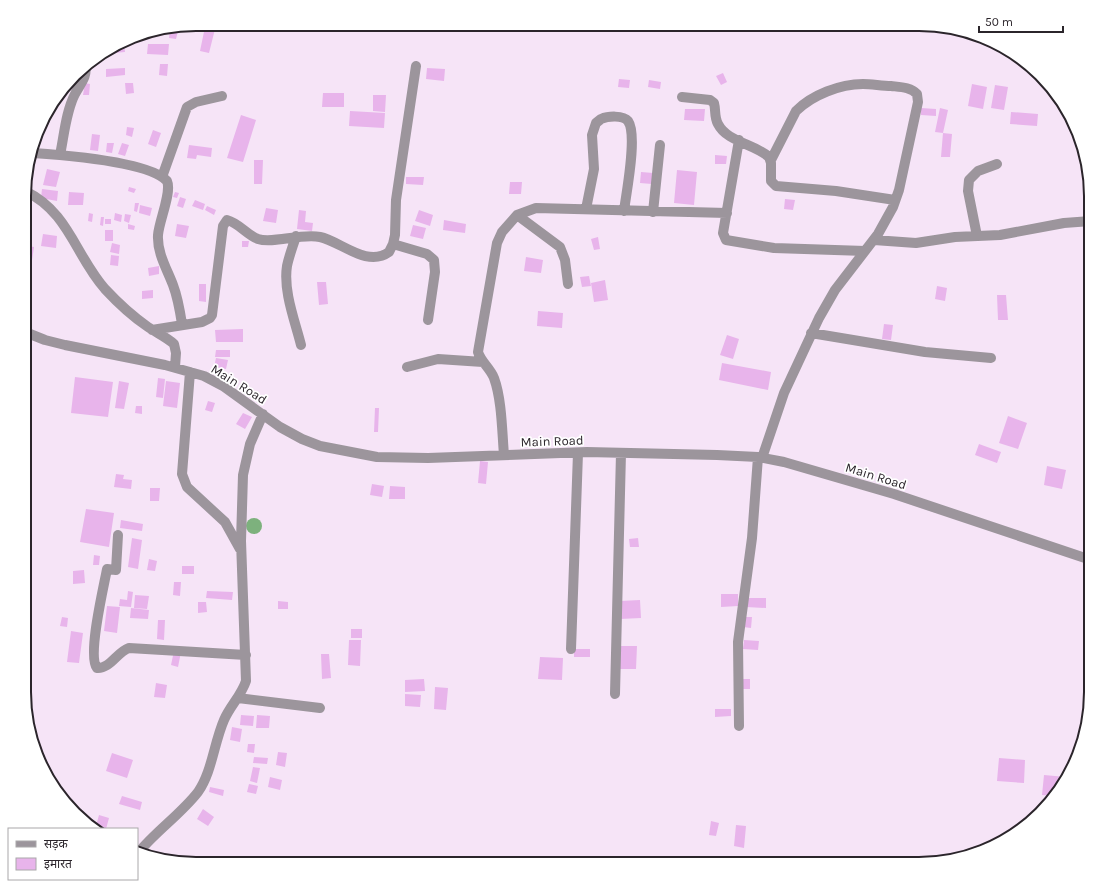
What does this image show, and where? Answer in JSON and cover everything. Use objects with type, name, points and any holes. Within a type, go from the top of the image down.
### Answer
[{"type":"street","points":[[152,330],[202,322],[210,318],[212,315],[225,221],[229,220],[258,239],[264,240],[296,236],[320,237],[352,252],[368,256],[386,254],[393,244],[396,200],[416,66]]},
{"type":"street","points":[[60,155],[70,108],[74,95],[85,77],[85,74]]},
{"type":"street","points":[[739,726],[738,642],[752,538],[760,458],[784,393],[811,332],[827,301],[874,240],[887,219],[895,200],[918,102],[917,94],[912,90],[863,84],[845,86],[827,92],[801,106],[796,111],[771,160],[771,178],[776,186],[836,191],[895,200]]},
{"type":"street","points":[[162,177],[187,107],[196,102],[222,96]]},
{"type":"street","points":[[682,97],[712,101],[715,106],[715,118],[720,128],[764,153],[771,160]]},
{"type":"street","points":[[586,209],[594,169],[593,129],[601,119],[612,117],[626,119],[631,132],[630,167],[624,212]]},
{"type":"street","points":[[739,140],[723,236],[728,242],[774,248],[865,251]]},
{"type":"street","points":[[653,212],[660,145]]},
{"type":"street","points":[[37,153],[123,164],[162,177],[168,181],[170,188],[160,222],[158,237],[159,247],[173,286],[182,324]]},
{"type":"street","points":[[977,236],[968,191],[969,180],[978,171],[997,164]]},
{"type":"street","points":[[31,194],[54,211],[64,224],[93,274],[121,306],[152,330],[174,344],[176,354],[174,368]]},
{"type":"street","points":[[504,455],[496,384],[490,370],[479,357],[478,347],[498,243],[505,228],[517,215],[536,208],[586,209],[624,212],[727,213]]},
{"type":"street","points":[[517,215],[560,247],[565,260],[568,284]]},
{"type":"street","points":[[874,240],[916,242],[948,238],[1000,235],[1064,223],[1084,222]]},
{"type":"street","points":[[296,236],[287,266],[287,277],[288,290],[301,345]]},
{"type":"street","points":[[393,244],[427,254],[434,260],[436,272],[428,320]]},
{"type":"street","points":[[811,332],[925,352],[991,358]]},
{"type":"street","name":"Main Road","points":[[31,334],[65,345],[190,372],[223,386],[292,433],[320,446],[377,457],[428,458],[621,453],[760,458],[784,462],[894,494],[1084,558]]},
{"type":"street","points":[[407,367],[438,359],[483,362]]},
{"type":"street","points":[[190,372],[182,474],[187,487],[225,522],[241,551]]},
{"type":"street","points":[[143,848],[152,837],[188,804],[198,791],[205,778],[224,719],[238,698],[246,681],[241,551],[243,475],[250,444],[263,414]]},
{"type":"street","points":[[571,649],[578,453]]},
{"type":"street","points":[[615,694],[621,453]]},
{"type":"street","points":[[118,534],[116,570],[107,569],[97,618],[94,657],[96,668],[106,666],[120,653],[129,648],[246,655]]},
{"type":"street","points":[[238,698],[320,708]]},
{"type":"shaded area","points":[[254,518],[261,523],[262,526],[257,533],[254,534],[247,529],[246,526],[251,519]]},
{"type":"building","points":[[204,31],[214,31],[209,53],[200,51]]},
{"type":"building","points":[[178,32],[176,39],[169,38],[170,33]]},
{"type":"building","points":[[148,44],[169,44],[168,55],[147,54]]},
{"type":"building","points":[[124,47],[125,52],[114,53]]},
{"type":"building","points":[[160,64],[168,64],[167,76],[159,75]]},
{"type":"building","points":[[125,68],[125,75],[106,77],[106,69]]},
{"type":"building","points":[[427,68],[445,69],[444,81],[426,79]]},
{"type":"building","points":[[723,73],[727,82],[721,85],[716,76]]},
{"type":"building","points":[[619,79],[630,80],[629,88],[618,87]]},
{"type":"building","points":[[649,80],[661,82],[660,89],[648,87]]},
{"type":"building","points":[[85,83],[90,84],[89,95],[83,95]]},
{"type":"building","points":[[125,83],[133,83],[134,93],[126,94]]},
{"type":"building","points":[[972,84],[987,87],[983,109],[968,106]]},
{"type":"building","points":[[995,85],[1008,87],[1004,110],[991,108]]},
{"type":"building","points":[[323,93],[344,93],[344,107],[322,107]]},
{"type":"building","points":[[373,95],[386,95],[385,112],[373,111]]},
{"type":"building","points":[[921,108],[936,109],[936,116],[921,115]]},
{"type":"building","points":[[940,108],[948,110],[943,133],[935,132]]},
{"type":"building","points":[[685,109],[705,109],[704,121],[684,120]]},
{"type":"building","points":[[350,111],[385,113],[384,128],[349,126]]},
{"type":"building","points":[[1011,112],[1038,114],[1037,126],[1010,124]]},
{"type":"building","points":[[241,115],[256,120],[243,162],[227,158]]},
{"type":"building","points":[[127,127],[134,128],[132,137],[126,135]]},
{"type":"building","points":[[153,130],[161,133],[156,147],[148,144]]},
{"type":"building","points":[[943,133],[952,134],[950,157],[941,157]]},
{"type":"building","points":[[92,134],[100,135],[98,151],[90,150]]},
{"type":"building","points":[[107,143],[114,143],[112,153],[106,152]]},
{"type":"building","points":[[122,143],[129,145],[125,156],[118,154]]},
{"type":"building","points":[[189,145],[212,148],[211,157],[197,155],[196,159],[187,158]]},
{"type":"building","points":[[715,155],[727,156],[726,164],[715,164]]},
{"type":"building","points":[[254,160],[263,160],[262,184],[254,184]]},
{"type":"building","points":[[47,169],[60,172],[56,187],[43,185]]},
{"type":"building","points":[[677,170],[697,172],[694,205],[674,203]]},
{"type":"building","points":[[641,172],[653,173],[652,184],[640,183]]},
{"type":"building","points":[[406,177],[424,177],[423,185],[406,184]]},
{"type":"building","points":[[510,182],[522,182],[521,194],[509,194]]},
{"type":"building","points":[[129,187],[136,189],[134,193],[128,191]]},
{"type":"building","points":[[42,189],[58,191],[57,201],[41,198]]},
{"type":"building","points":[[69,192],[84,193],[83,205],[68,205]]},
{"type":"building","points":[[175,192],[179,193],[177,198],[173,197]]},
{"type":"building","points":[[180,197],[186,199],[183,208],[177,206]]},
{"type":"building","points":[[785,199],[795,200],[793,210],[784,209]]},
{"type":"building","points":[[195,200],[205,204],[203,210],[192,206]]},
{"type":"building","points":[[135,203],[139,203],[137,212],[134,211]]},
{"type":"building","points":[[140,205],[152,208],[150,216],[139,213]]},
{"type":"building","points":[[207,206],[216,210],[214,215],[205,210]]},
{"type":"building","points":[[266,208],[278,210],[276,223],[263,221]]},
{"type":"building","points":[[299,210],[306,211],[305,222],[313,223],[312,231],[297,229]]},
{"type":"building","points":[[419,210],[433,215],[430,226],[415,221]]},
{"type":"building","points":[[89,213],[93,214],[92,222],[88,221]]},
{"type":"building","points":[[115,213],[122,215],[121,222],[114,220]]},
{"type":"building","points":[[125,214],[131,215],[129,223],[124,221]]},
{"type":"building","points":[[101,217],[104,217],[103,226],[100,225]]},
{"type":"building","points":[[105,219],[111,219],[111,224],[105,224]]},
{"type":"building","points":[[444,220],[466,224],[465,233],[443,230]]},
{"type":"building","points":[[128,224],[135,226],[134,230],[128,229]]},
{"type":"building","points":[[177,224],[189,226],[186,238],[175,236]]},
{"type":"building","points":[[413,225],[426,228],[423,239],[410,236]]},
{"type":"building","points":[[105,230],[113,230],[113,241],[105,241]]},
{"type":"building","points":[[43,234],[57,236],[56,248],[41,246]]},
{"type":"building","points":[[598,237],[600,249],[594,250],[591,239]]},
{"type":"building","points":[[242,241],[249,241],[248,247],[242,247]]},
{"type":"building","points":[[112,243],[120,245],[119,254],[110,252]]},
{"type":"building","points":[[31,247],[34,247],[31,267]]},
{"type":"building","points":[[111,255],[119,256],[118,266],[110,265]]},
{"type":"building","points":[[526,257],[543,260],[541,273],[524,271]]},
{"type":"building","points":[[159,266],[159,274],[149,276],[148,268]]},
{"type":"building","points":[[589,276],[591,286],[582,287],[580,277]]},
{"type":"building","points":[[605,280],[608,300],[594,302],[591,283]]},
{"type":"building","points":[[317,282],[326,282],[328,304],[319,305]]},
{"type":"building","points":[[199,284],[206,284],[206,302],[199,301]]},
{"type":"building","points":[[937,286],[947,288],[945,301],[935,299]]},
{"type":"building","points":[[153,290],[153,298],[142,299],[142,291]]},
{"type":"building","points":[[997,295],[1006,295],[1008,320],[998,320]]},
{"type":"building","points":[[538,311],[563,313],[562,328],[537,326]]},
{"type":"building","points":[[884,324],[893,325],[891,340],[882,339]]},
{"type":"building","points":[[243,329],[243,342],[216,342],[215,330]]},
{"type":"building","points":[[727,335],[739,339],[733,359],[720,355]]},
{"type":"building","points":[[216,350],[230,350],[230,357],[215,357]]},
{"type":"building","points":[[216,358],[228,360],[226,369],[214,367]]},
{"type":"building","points":[[722,363],[771,372],[768,390],[719,380]]},
{"type":"building","points":[[75,377],[113,382],[108,417],[71,413]]},
{"type":"building","points":[[158,378],[165,379],[163,398],[156,397]]},
{"type":"building","points":[[119,381],[129,383],[124,409],[115,408]]},
{"type":"building","points":[[166,381],[180,383],[177,408],[163,406]]},
{"type":"building","points":[[208,401],[215,403],[212,412],[205,410]]},
{"type":"building","points":[[136,406],[142,406],[142,414],[135,413]]},
{"type":"building","points":[[375,408],[379,408],[378,432],[374,432]]},
{"type":"building","points":[[243,413],[252,417],[245,429],[236,424]]},
{"type":"building","points":[[1008,416],[1027,423],[1018,449],[999,443]]},
{"type":"building","points":[[979,444],[1001,452],[997,463],[975,455]]},
{"type":"building","points":[[480,461],[488,462],[486,484],[478,483]]},
{"type":"building","points":[[1047,466],[1066,470],[1062,489],[1044,485]]},
{"type":"building","points":[[116,474],[124,475],[123,479],[132,480],[131,489],[114,487]]},
{"type":"building","points":[[372,484],[384,486],[382,497],[370,495]]},
{"type":"building","points":[[390,486],[405,487],[405,499],[389,499]]},
{"type":"building","points":[[150,488],[160,488],[159,501],[150,501]]},
{"type":"building","points":[[86,509],[114,513],[109,547],[80,542]]},
{"type":"building","points":[[121,520],[143,524],[142,531],[120,528]]},
{"type":"building","points":[[132,538],[142,540],[138,569],[128,567]]},
{"type":"building","points":[[638,538],[639,547],[630,547],[629,539]]},
{"type":"building","points":[[94,555],[100,556],[99,565],[93,565]]},
{"type":"building","points":[[149,559],[157,561],[155,571],[147,570]]},
{"type":"building","points":[[182,566],[194,566],[194,574],[182,574]]},
{"type":"building","points":[[84,570],[85,583],[73,584],[73,571]]},
{"type":"building","points":[[174,582],[181,582],[180,596],[173,595]]},
{"type":"building","points":[[128,591],[133,592],[131,607],[119,606],[120,599],[127,600]]},
{"type":"building","points":[[207,591],[233,592],[232,600],[206,598]]},
{"type":"building","points":[[721,594],[738,594],[738,606],[721,607]]},
{"type":"building","points":[[135,595],[149,596],[147,609],[134,608]]},
{"type":"building","points":[[747,598],[766,598],[766,608],[746,607]]},
{"type":"building","points":[[640,600],[641,618],[620,619],[620,601]]},
{"type":"building","points":[[278,601],[288,602],[288,609],[278,609]]},
{"type":"building","points":[[198,602],[206,602],[207,612],[198,613]]},
{"type":"building","points":[[107,606],[120,607],[117,633],[104,631]]},
{"type":"building","points":[[131,608],[149,610],[148,619],[130,618]]},
{"type":"building","points":[[62,617],[68,618],[67,627],[60,626]]},
{"type":"building","points":[[744,617],[752,617],[751,628],[743,627]]},
{"type":"building","points":[[158,620],[165,620],[164,640],[157,639]]},
{"type":"building","points":[[351,629],[362,629],[362,638],[351,638]]},
{"type":"building","points":[[71,631],[83,633],[79,663],[67,662]]},
{"type":"building","points":[[349,640],[361,640],[360,666],[348,665]]},
{"type":"building","points":[[744,640],[759,641],[758,650],[743,649]]},
{"type":"building","points":[[619,646],[637,646],[636,669],[619,669]]},
{"type":"building","points":[[574,649],[590,649],[590,657],[574,657]]},
{"type":"building","points":[[174,651],[181,652],[178,667],[171,665]]},
{"type":"building","points":[[321,654],[329,654],[331,678],[322,679]]},
{"type":"building","points":[[540,657],[563,658],[562,680],[538,679]]},
{"type":"building","points":[[424,679],[425,691],[405,692],[405,680]]},
{"type":"building","points":[[740,679],[750,679],[750,689],[740,689]]},
{"type":"building","points":[[156,683],[167,685],[165,698],[154,697]]},
{"type":"building","points":[[435,687],[448,688],[446,710],[434,709]]},
{"type":"building","points":[[405,694],[421,695],[420,707],[405,706]]},
{"type":"building","points":[[715,709],[731,709],[731,716],[715,717]]},
{"type":"building","points":[[241,715],[254,716],[253,726],[240,725]]},
{"type":"building","points":[[257,715],[270,716],[269,728],[256,728]]},
{"type":"building","points":[[232,727],[242,729],[240,742],[230,740]]},
{"type":"building","points":[[248,744],[255,744],[254,753],[247,752]]},
{"type":"building","points":[[278,752],[287,753],[285,767],[276,765]]},
{"type":"building","points":[[112,753],[133,760],[127,778],[106,771]]},
{"type":"building","points":[[254,757],[268,758],[267,764],[253,763]]},
{"type":"building","points":[[999,758],[1025,760],[1024,783],[997,781]]},
{"type":"building","points":[[253,767],[260,768],[257,783],[250,781]]},
{"type":"building","points":[[1044,775],[1060,776],[1047,795],[1042,795]]},
{"type":"building","points":[[270,777],[282,780],[280,790],[268,787]]},
{"type":"building","points":[[249,784],[258,786],[256,794],[247,792]]},
{"type":"building","points":[[210,787],[224,790],[223,796],[209,792]]},
{"type":"building","points":[[122,796],[142,802],[140,810],[119,804]]},
{"type":"building","points":[[203,809],[214,817],[208,826],[197,819]]},
{"type":"building","points":[[99,815],[109,818],[106,828],[103,828],[97,824]]},
{"type":"building","points":[[711,821],[719,823],[716,836],[709,835]]},
{"type":"building","points":[[736,825],[746,826],[744,848],[734,846]]}]
